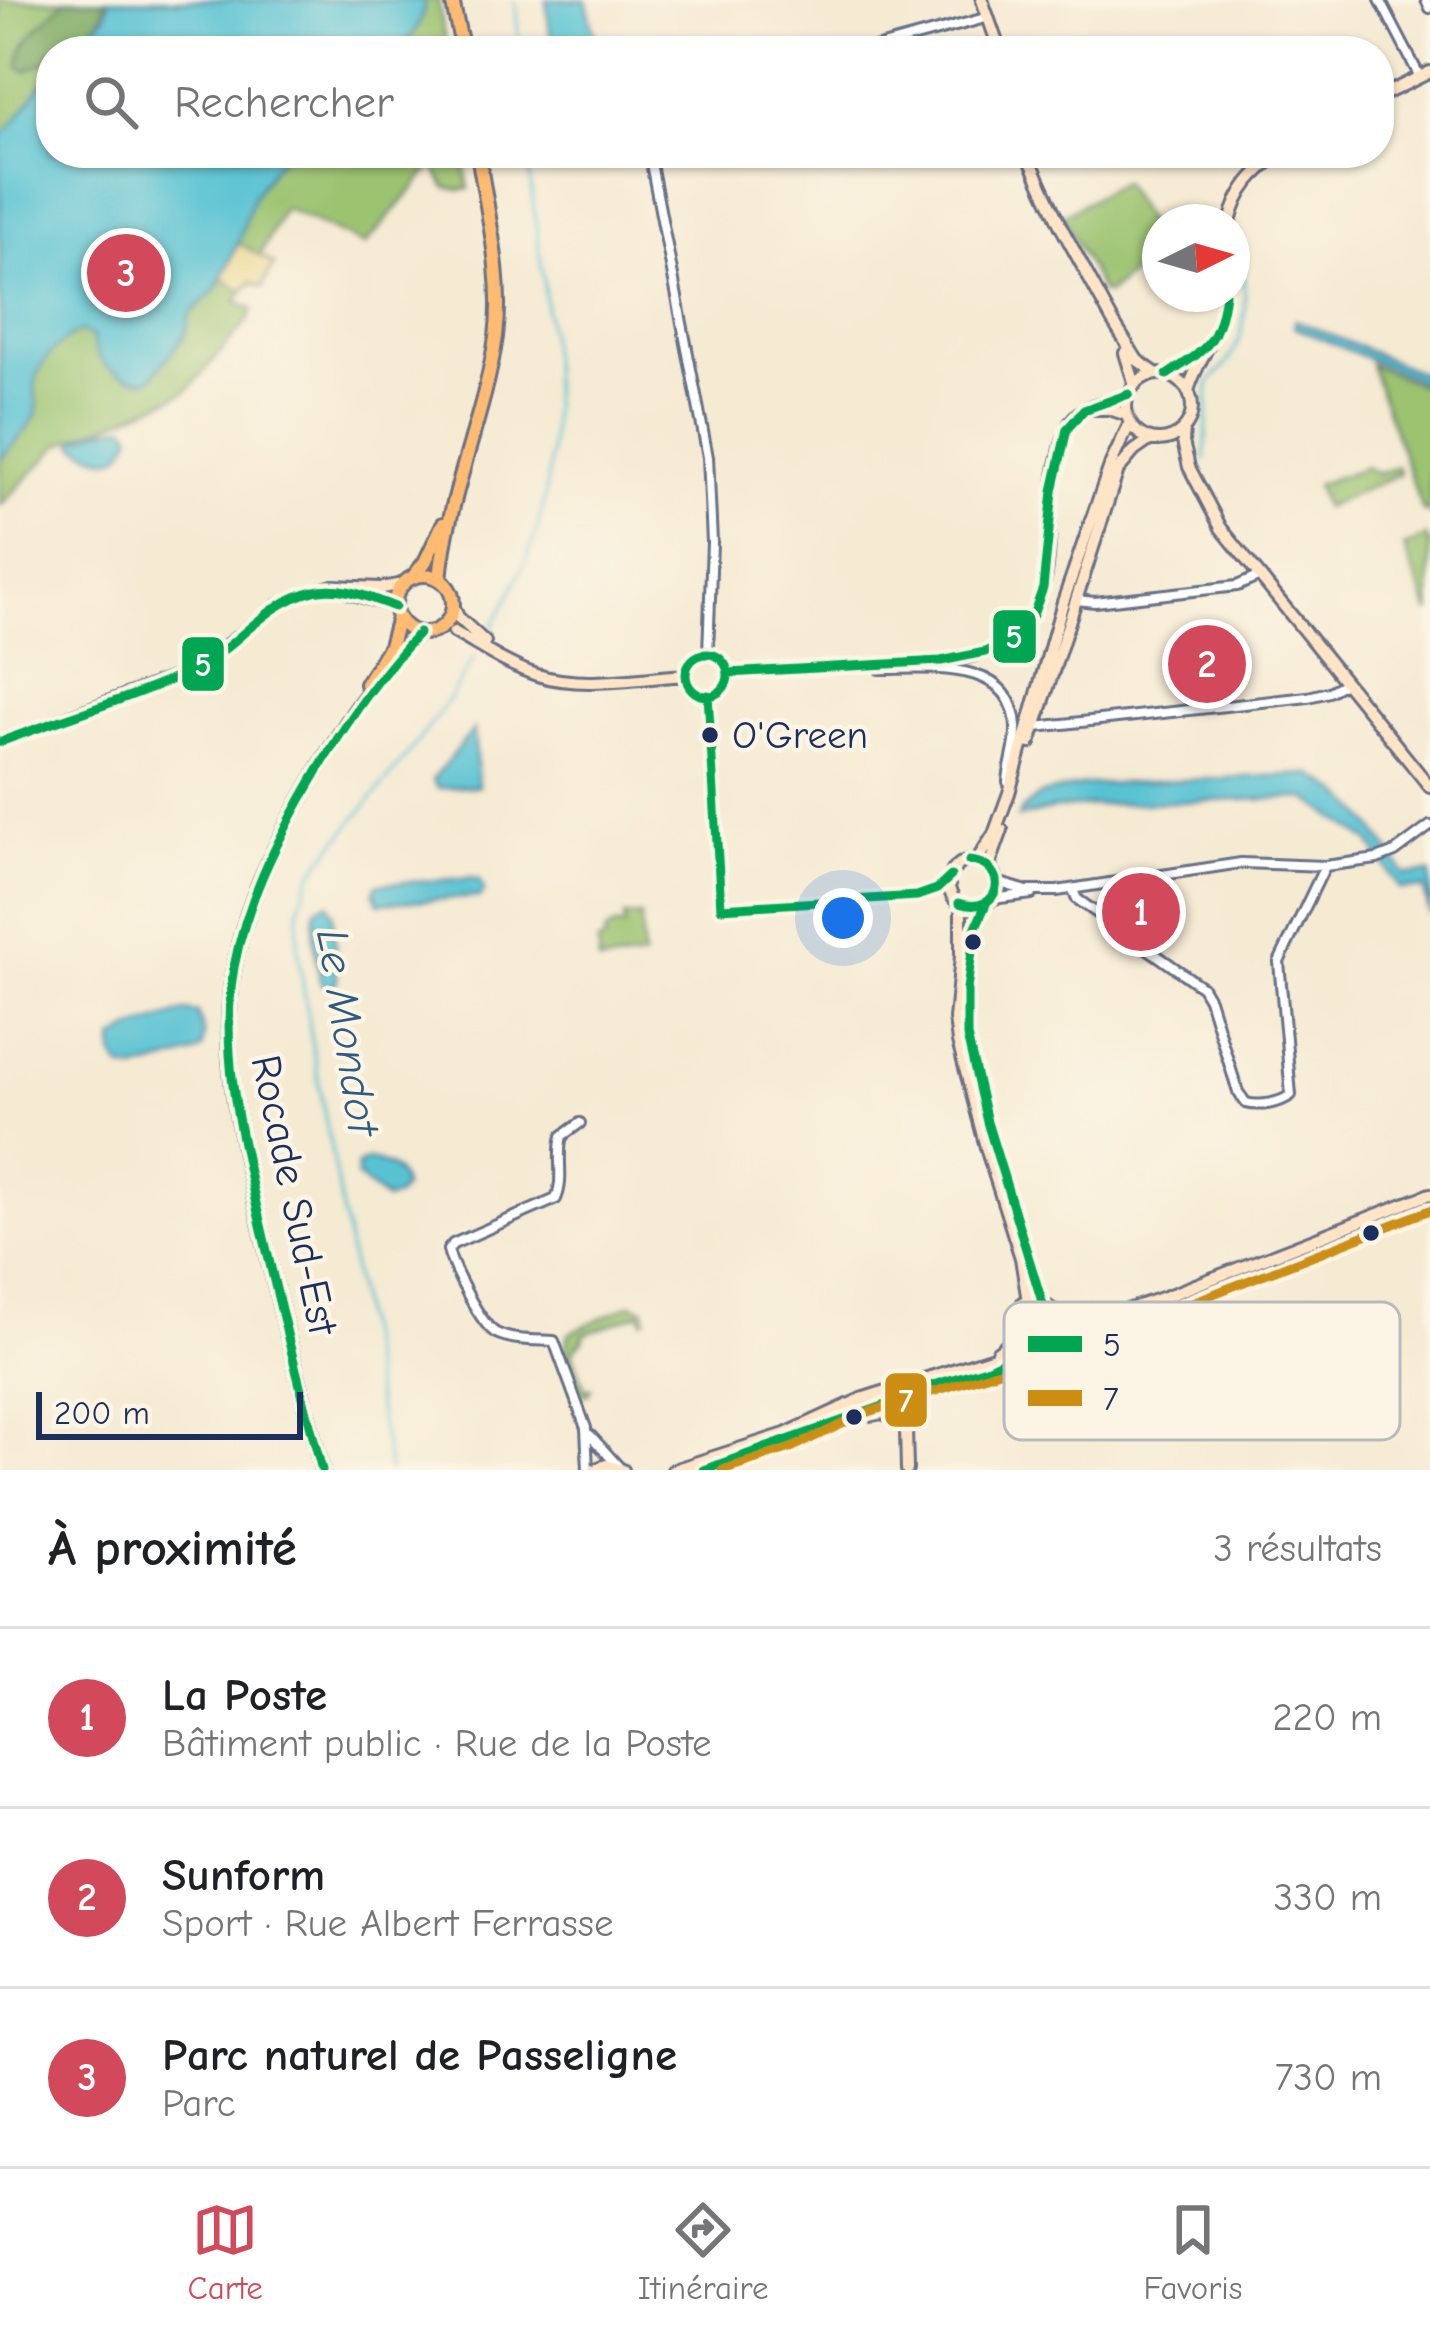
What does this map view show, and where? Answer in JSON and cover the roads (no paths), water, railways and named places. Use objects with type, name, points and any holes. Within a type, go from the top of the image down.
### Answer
[{"type":"main road","points":[[452,0],[460,36]]},
{"type":"main road","points":[[440,580],[496,333],[497,289],[480,168]]},
{"type":"main road","points":[[408,581],[431,576],[452,595],[447,630],[410,630],[396,612],[408,581],[437,540],[465,467]]},
{"type":"main road","name":"Rocade Sud-Est","points":[[337,738],[390,646],[396,612]]},
{"type":"main road","name":"Rocade Sud-Est","points":[[322,1470],[237,1120],[230,997],[239,942],[280,836],[337,738],[400,651],[419,633]]},
{"type":"street","points":[[984,0],[994,36]]},
{"type":"street","points":[[1380,0],[1425,75],[1394,90]]},
{"type":"street","points":[[1426,0],[1430,8]]},
{"type":"street","points":[[918,36],[989,16]]},
{"type":"street","points":[[652,168],[708,457],[712,542],[708,654]]},
{"type":"street","points":[[983,863],[1009,793],[1064,602],[1129,419],[1132,389],[1130,364],[1046,209],[1031,168]]},
{"type":"street","points":[[1032,168],[1137,360],[1188,391],[1192,411],[1183,442],[1189,467]]},
{"type":"street","points":[[1234,204],[1262,168]]},
{"type":"street","points":[[1188,391],[1223,312]]},
{"type":"street","points":[[728,673],[971,658],[995,650],[1025,625],[1047,580],[1053,489],[1069,425],[1084,410],[1162,374],[1175,373],[1208,346]]},
{"type":"street","points":[[1084,410],[1109,409],[1129,419],[1136,430],[1173,448],[1189,467],[1221,528],[1430,787]]},
{"type":"street","points":[[983,863],[1036,728],[1118,470],[1134,451],[1184,429]]},
{"type":"street","points":[[1075,600],[1214,589],[1260,576]]},
{"type":"street","points":[[0,742],[196,669],[278,605],[319,589],[381,588],[408,581]]},
{"type":"street","points":[[319,589],[355,592],[396,612]]},
{"type":"street","points":[[453,605],[472,632],[521,669]]},
{"type":"street","points":[[447,630],[521,669],[556,680],[686,675]]},
{"type":"street","points":[[708,654],[719,658],[728,673],[721,691],[709,695],[696,692],[686,675],[690,662],[708,654]]},
{"type":"street","points":[[861,665],[962,671],[997,684],[1016,721],[1009,793]]},
{"type":"street","points":[[1036,728],[1308,697],[1345,682]]},
{"type":"street","points":[[983,863],[961,863],[951,876],[950,890],[961,904],[973,908],[1045,892],[1241,863],[1325,866],[1377,859],[1430,826]]},
{"type":"street","points":[[983,863],[997,882],[1045,892]]},
{"type":"street","points":[[1073,890],[1077,899],[1202,987],[1238,1092],[1246,1103],[1257,1105],[1291,1095],[1280,962],[1325,866]]},
{"type":"street","points":[[997,882],[975,929],[967,989],[968,1036],[982,1102],[1042,1301]]},
{"type":"street","points":[[961,904],[958,1042],[1021,1258],[1028,1302]]},
{"type":"street","points":[[580,1123],[562,1136],[556,1198],[448,1250],[494,1332],[554,1341],[586,1428],[623,1469]]},
{"type":"street","points":[[1150,1302],[1430,1194]]},
{"type":"street","points":[[1023,1302],[1025,1286]]},
{"type":"street","points":[[1136,1302],[1180,1291]]},
{"type":"street","points":[[985,1360],[1004,1345]]},
{"type":"street","points":[[704,1470],[823,1428],[1004,1354]]},
{"type":"street","points":[[673,1470],[785,1434],[842,1407],[986,1373],[1004,1363]]},
{"type":"street","points":[[906,1470],[914,1401],[932,1387]]},
{"type":"street","points":[[898,1396],[895,1408],[906,1470]]},
{"type":"street","points":[[898,1396],[907,1432]]},
{"type":"street","points":[[823,1428],[877,1413],[898,1420]]},
{"type":"street","points":[[586,1428],[591,1470],[606,1465],[623,1469]]},
{"type":"water","points":[[109,0],[425,0],[410,36],[88,36],[107,13]]},
{"type":"water","points":[[546,0],[586,0],[595,36],[550,36]]},
{"type":"water","points":[[36,93],[36,168],[273,168],[253,197],[216,290],[191,313],[184,336],[154,375],[138,379],[112,370],[98,356],[93,338],[81,331],[45,361],[36,378],[36,415],[0,460],[0,140]]},
{"type":"water","points":[[1295,320],[1430,377],[1430,385],[1294,327]]},
{"type":"water","points":[[126,425],[132,435],[117,456],[96,455],[74,444],[101,430]]},
{"type":"water","points":[[474,729],[478,786],[438,788],[432,780]]},
{"type":"water","points":[[1311,774],[1366,817],[1405,875],[1430,873],[1430,915],[1424,889],[1400,889],[1369,841],[1306,798],[1110,804],[1053,809],[1018,818],[1042,794],[1085,785]]},
{"type":"water","points":[[472,878],[484,890],[480,897],[379,903],[374,891],[377,884]]},
{"type":"water","points":[[328,903],[333,912],[337,980],[326,988],[320,981],[314,940],[315,911]]},
{"type":"water","points":[[186,1011],[198,1013],[204,1034],[202,1049],[135,1071],[121,1068],[114,1057],[114,1040]]},
{"type":"water","points":[[368,1160],[399,1175],[403,1188],[396,1197],[386,1200],[357,1177],[357,1165]]},
{"type":"waterway","points":[[515,0],[519,36]]},
{"type":"waterway","name":"Le Mondot","points":[[489,635],[532,546],[551,446],[550,353],[529,172]]},
{"type":"waterway","points":[[1205,460],[1209,383],[1233,354],[1244,312]]},
{"type":"waterway","name":"Le Mondot","points":[[389,1470],[312,1044],[298,950],[299,906],[312,873],[418,741],[475,657]]},
{"type":"place","name":"Parc naturel de Passeligne","points":[[126,273]]},
{"type":"place","name":"Sunform","points":[[1207,664]]},
{"type":"place","name":"O'Green","points":[[710,735]]},
{"type":"place","name":"La Poste","points":[[1141,912]]}]
